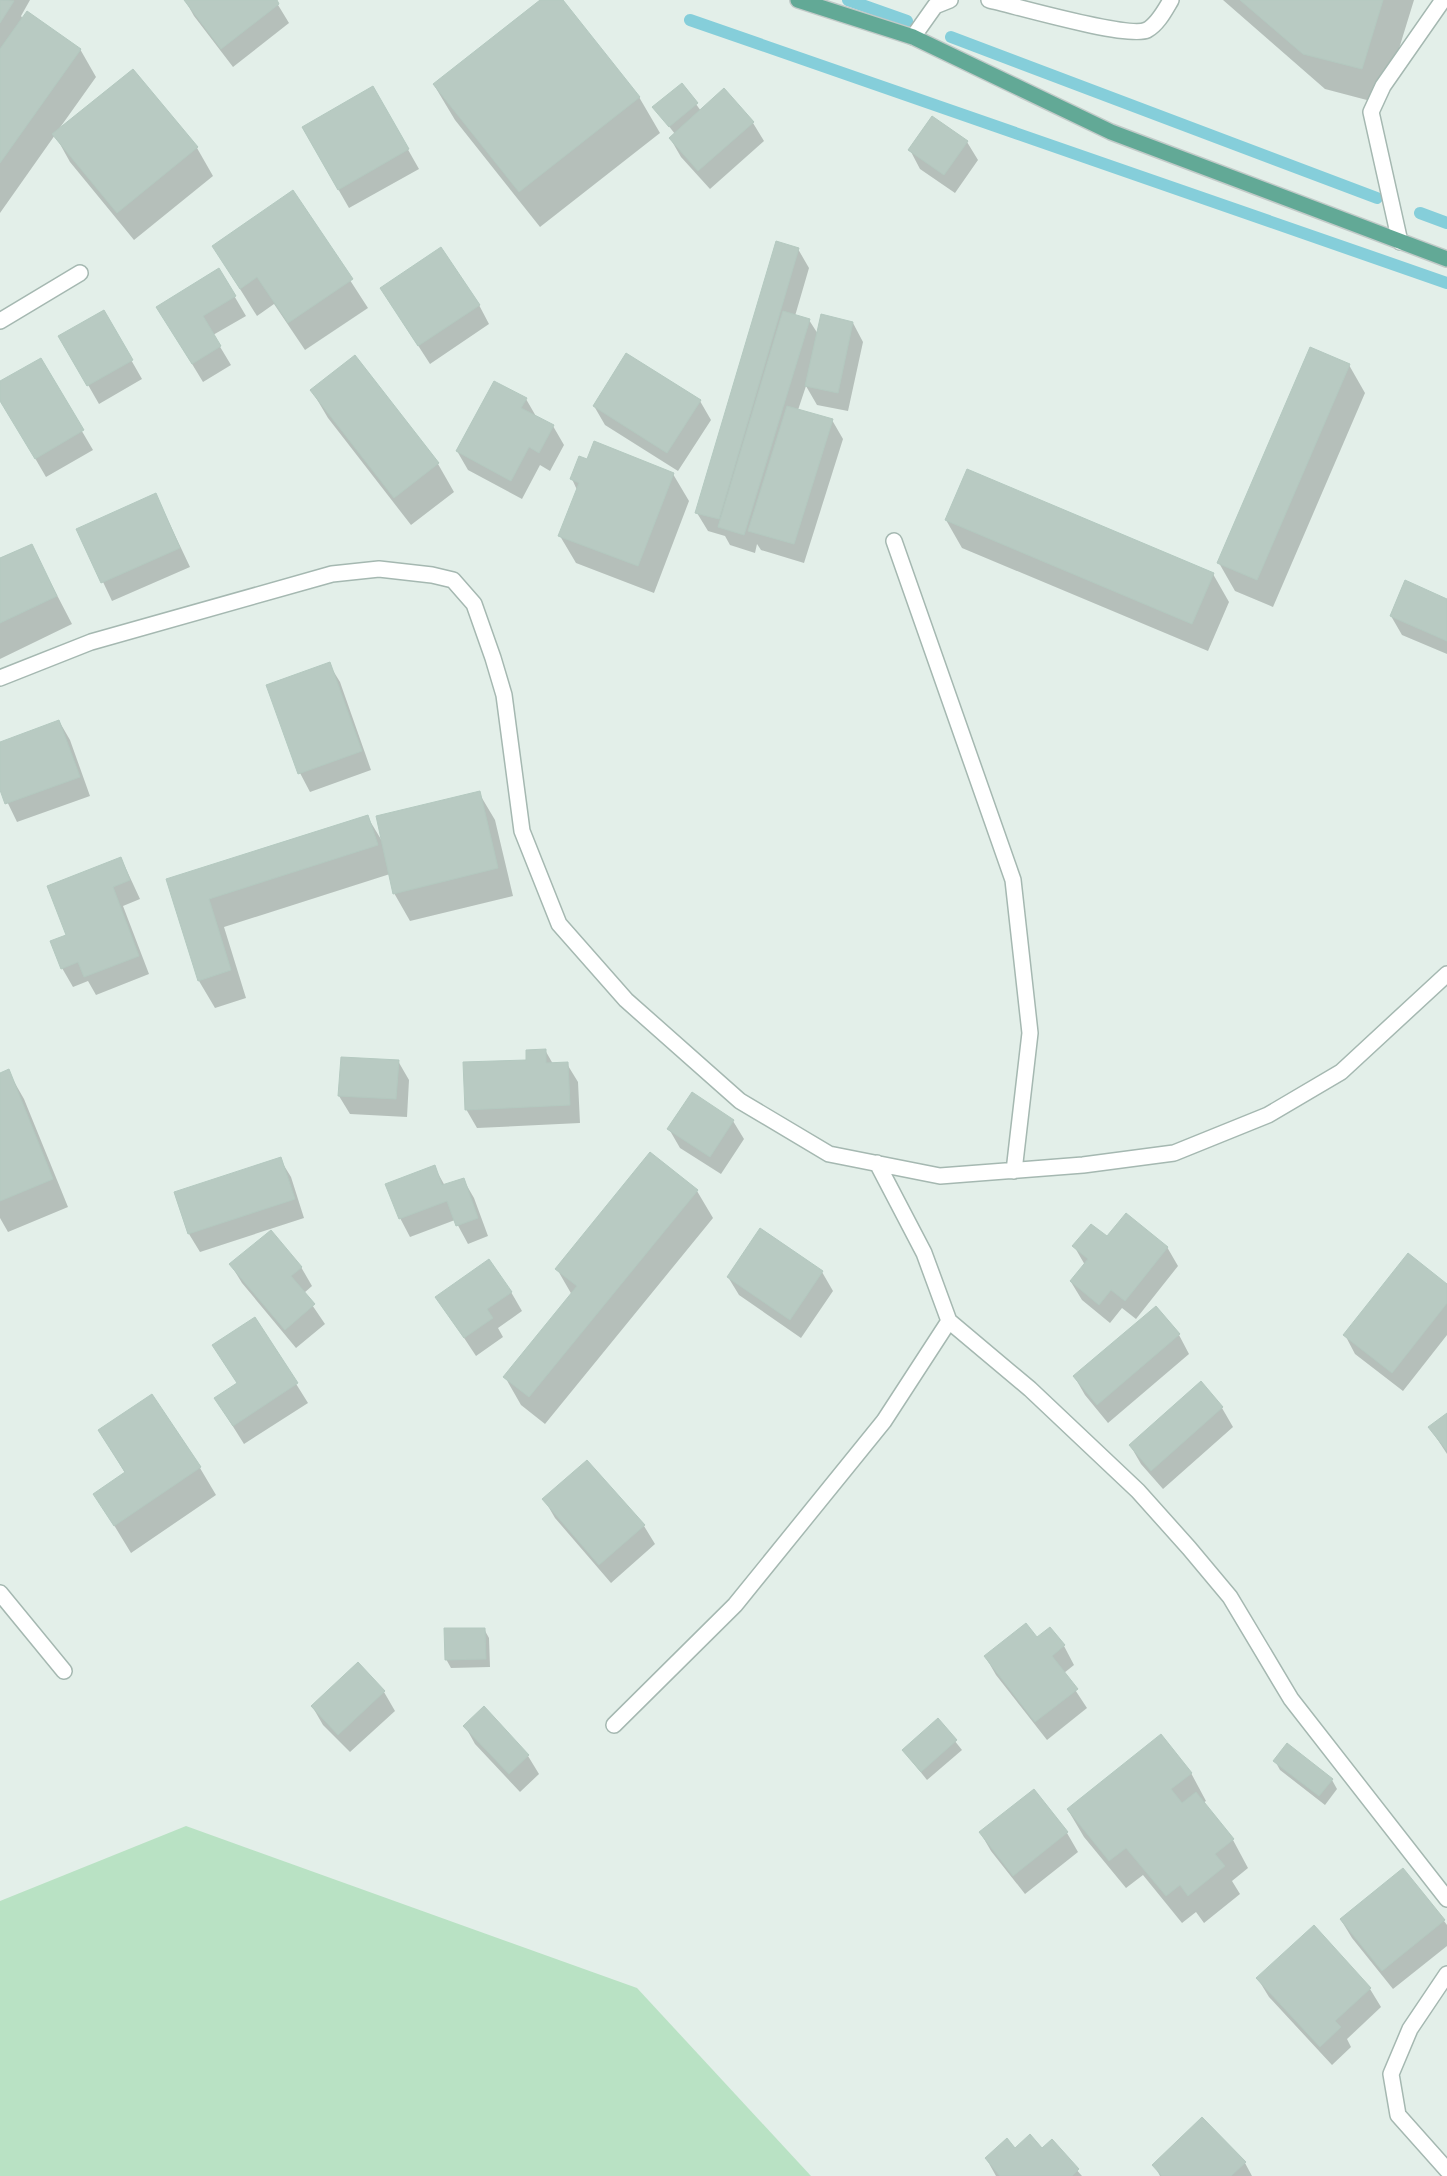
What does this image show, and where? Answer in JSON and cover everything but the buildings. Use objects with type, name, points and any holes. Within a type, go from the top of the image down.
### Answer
[{"type":"main road","points":[[798,0],[912,38],[1111,132],[1447,259]]},
{"type":"street","points":[[912,38],[935,6],[950,0]]},
{"type":"street","points":[[989,0],[1122,31],[1146,30],[1157,22],[1171,0]]},
{"type":"street","points":[[1400,242],[1371,112],[1383,86],[1443,0]]},
{"type":"street","points":[[0,321],[80,273]]},
{"type":"street","points":[[894,541],[1013,880],[1030,1033],[1014,1171]]},
{"type":"street","points":[[0,678],[90,642],[332,574],[379,569],[432,575],[453,580],[474,604],[494,658],[504,695],[522,831],[559,924],[626,1000],[740,1101],[829,1154],[877,1164],[940,1176],[1083,1165],[1174,1153],[1268,1115],[1341,1072],[1447,974]]},
{"type":"street","points":[[877,1164],[924,1253],[949,1322],[1030,1389],[1138,1491],[1189,1548],[1230,1597],[1291,1699],[1447,1899]]},
{"type":"street","points":[[614,1725],[741,1598],[884,1421],[949,1322]]},
{"type":"street","points":[[0,1593],[64,1671]]},
{"type":"street","points":[[1447,1974],[1410,2029],[1391,2074],[1398,2115],[1447,2170]]},
{"type":"green space","points":[[186,1826],[637,1988],[811,2176],[0,2176],[0,1901]]},
{"type":"waterway","points":[[848,0],[907,21]]},
{"type":"waterway","points":[[690,20],[1447,283]]},
{"type":"waterway","points":[[951,37],[1377,198]]},
{"type":"waterway","points":[[1420,213],[1447,223]]}]
